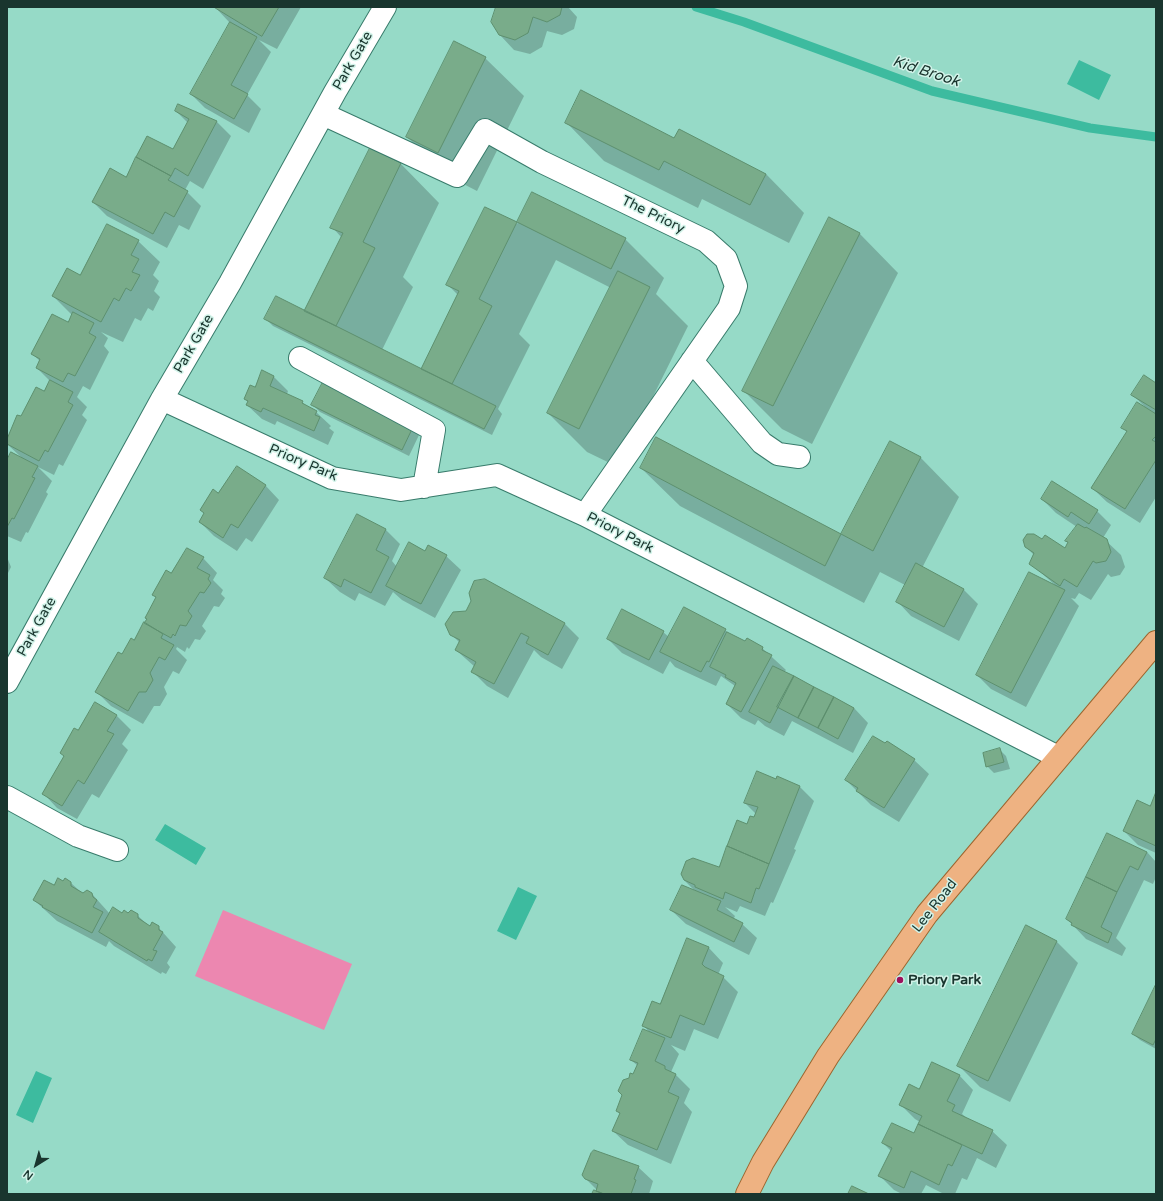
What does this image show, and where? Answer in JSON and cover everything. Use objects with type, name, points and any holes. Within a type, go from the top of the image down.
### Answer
[{"type":"main road","name":"Lee Road","points":[[747,1194],[763,1162],[828,1056],[927,914],[1156,642]]},
{"type":"street","name":"Park Gate","points":[[7,682],[162,399],[230,283],[323,114],[385,7]]},
{"type":"street","name":"The Priory","points":[[323,114],[457,176],[485,130],[542,162],[706,241],[726,259],[736,286],[729,308],[585,515]]},
{"type":"street","points":[[300,358],[434,430],[424,487]]},
{"type":"street","points":[[692,361],[762,443],[778,454],[799,457]]},
{"type":"street","name":"Priory Park","points":[[162,399],[332,478],[401,490],[497,475],[585,515],[1058,757]]},
{"type":"street","points":[[7,797],[78,836],[117,850]]},
{"type":"shaded area","points":[[1079,60],[1111,75],[1099,100],[1067,84]]},
{"type":"shaded area","points":[[165,824],[206,848],[196,865],[155,840]]},
{"type":"shaded area","points":[[518,887],[537,896],[516,940],[497,931]]},
{"type":"shaded area","points":[[223,910],[352,964],[324,1030],[195,976]]},
{"type":"shaded area","points":[[36,1071],[52,1078],[33,1123],[16,1115]]},
{"type":"building","points":[[214,7],[279,7],[262,36]]},
{"type":"building","points":[[496,7],[562,7],[560,15],[547,22],[533,17],[528,33],[515,40],[499,35],[491,22]]},
{"type":"building","points":[[230,22],[257,37],[231,85],[248,94],[234,119],[190,94]]},
{"type":"building","points":[[454,41],[486,57],[438,153],[406,137]]},
{"type":"building","points":[[581,90],[674,138],[679,129],[766,174],[750,205],[664,161],[659,170],[565,123]]},
{"type":"building","points":[[178,104],[217,121],[188,176],[175,168],[171,176],[136,157],[147,136],[173,149],[189,119],[175,111]]},
{"type":"building","points":[[370,148],[401,163],[363,242],[375,248],[336,326],[304,311],[343,233],[330,228]]},
{"type":"building","points":[[136,157],[171,176],[168,180],[188,191],[174,217],[165,212],[153,234],[92,202],[110,168],[126,177]]},
{"type":"building","points":[[532,192],[626,238],[611,269],[517,222]]},
{"type":"building","points":[[485,207],[517,222],[479,299],[492,306],[452,384],[421,369],[459,291],[446,285]]},
{"type":"building","points":[[829,217],[860,233],[773,406],[742,391]]},
{"type":"building","points":[[107,224],[139,240],[131,255],[139,259],[132,272],[140,275],[131,291],[126,288],[119,301],[114,298],[101,322],[52,296],[67,268],[80,275]]},
{"type":"building","points":[[618,271],[650,287],[579,429],[547,413]]},
{"type":"building","points":[[276,296],[496,406],[484,429],[264,319]]},
{"type":"building","points":[[73,312],[94,323],[89,333],[96,337],[75,376],[68,373],[63,382],[36,368],[40,359],[31,354],[52,314],[68,322]]},
{"type":"building","points":[[262,370],[274,376],[270,386],[303,401],[302,403],[317,411],[315,415],[320,417],[314,431],[263,408],[261,412],[246,405],[248,401],[244,399],[250,385],[255,387]]},
{"type":"building","points":[[1144,375],[1156,383],[1156,410],[1131,395]]},
{"type":"building","points":[[50,380],[73,392],[68,402],[73,405],[48,452],[45,450],[39,461],[7,444],[7,439],[17,415],[21,416],[36,387],[44,391]]},
{"type":"building","points":[[323,382],[413,427],[402,450],[311,405]]},
{"type":"building","points":[[1137,402],[1156,414],[1156,436],[1152,440],[1156,442],[1156,460],[1125,509],[1091,488],[1127,431],[1121,428]]},
{"type":"building","points":[[656,437],[841,534],[825,566],[640,468]]},
{"type":"building","points":[[890,441],[921,457],[873,551],[841,534]]},
{"type":"building","points":[[11,452],[38,466],[32,477],[35,478],[14,519],[12,518],[7,527],[7,460]]},
{"type":"building","points":[[237,466],[266,485],[238,528],[231,524],[223,538],[199,522],[204,513],[200,510],[213,489],[218,493]]},
{"type":"building","points":[[1052,481],[1098,510],[1089,524],[1071,512],[1068,517],[1041,499]]},
{"type":"building","points":[[357,514],[386,529],[376,550],[389,557],[371,593],[344,579],[341,587],[324,578]]},
{"type":"building","points":[[1078,524],[1107,539],[1111,552],[1106,561],[1096,563],[1093,561],[1077,587],[1064,579],[1060,586],[1029,564],[1034,553],[1025,547],[1023,540],[1027,534],[1034,534],[1042,539],[1045,535],[1065,548],[1068,542],[1065,541]]},
{"type":"building","points":[[409,542],[425,551],[428,545],[447,555],[421,604],[386,586]]},
{"type":"building","points":[[187,548],[204,557],[197,568],[210,575],[208,579],[211,583],[204,593],[200,592],[188,611],[192,616],[186,626],[180,625],[175,636],[173,634],[171,638],[144,623],[156,597],[152,595],[166,570],[171,573]]},
{"type":"building","points":[[916,563],[964,589],[944,627],[896,602]]},
{"type":"building","points":[[1029,572],[1065,590],[1011,693],[976,675]]},
{"type":"building","points":[[485,579],[565,623],[548,655],[526,643],[529,637],[521,633],[494,684],[471,672],[476,662],[455,650],[460,640],[450,635],[445,624],[453,612],[466,611],[471,601],[469,593],[474,581]]},
{"type":"building","points":[[684,607],[726,629],[709,662],[707,661],[701,672],[660,652]]},
{"type":"building","points":[[622,609],[664,631],[649,660],[607,639]]},
{"type":"building","points":[[144,622],[163,634],[161,638],[174,645],[165,660],[159,657],[150,673],[153,680],[146,692],[139,692],[128,711],[95,692],[118,652],[122,654],[131,638],[134,640]]},
{"type":"building","points":[[727,632],[745,641],[747,638],[763,647],[762,650],[772,655],[741,712],[726,704],[736,683],[725,677],[726,675],[710,667]]},
{"type":"building","points":[[773,666],[794,676],[770,723],[749,712]]},
{"type":"building","points":[[794,676],[814,687],[798,718],[777,707]]},
{"type":"building","points":[[814,687],[834,697],[818,728],[798,718]]},
{"type":"building","points":[[834,697],[854,708],[838,739],[818,728]]},
{"type":"building","points":[[95,702],[117,715],[107,731],[114,734],[84,784],[78,780],[62,806],[42,794],[64,756],[60,753],[74,728],[78,730]]},
{"type":"building","points":[[873,736],[885,743],[887,741],[915,759],[884,808],[856,791],[858,788],[845,780]]},
{"type":"building","points":[[1000,748],[1004,762],[986,767],[983,753]]},
{"type":"building","points":[[757,771],[776,779],[777,776],[800,786],[769,864],[727,846],[737,820],[747,824],[750,816],[754,817],[758,807],[744,803]]},
{"type":"building","points":[[1156,792],[1156,846],[1123,831],[1137,800],[1150,806]]},
{"type":"building","points":[[1107,833],[1147,852],[1138,870],[1130,866],[1117,892],[1086,877]]},
{"type":"building","points":[[727,846],[769,864],[759,889],[756,888],[751,903],[725,892],[723,899],[695,887],[695,885],[684,880],[681,874],[686,861],[693,858],[719,867]]},
{"type":"building","points":[[1086,877],[1117,892],[1101,927],[1112,933],[1108,943],[1071,925],[1072,923],[1066,919]]},
{"type":"building","points":[[58,878],[63,881],[65,878],[71,882],[71,886],[83,893],[87,890],[92,893],[93,897],[97,900],[93,907],[103,912],[92,933],[42,907],[43,906],[33,900],[44,880],[54,885]]},
{"type":"building","points":[[682,885],[721,901],[717,910],[743,923],[734,942],[670,910]]},
{"type":"building","points":[[113,907],[122,913],[124,910],[128,913],[131,910],[138,914],[138,918],[150,926],[152,922],[159,926],[159,930],[163,932],[153,950],[157,951],[152,961],[148,959],[147,961],[99,932]]},
{"type":"building","points":[[1026,925],[1057,941],[988,1081],[957,1066]]},
{"type":"building","points":[[687,938],[709,947],[702,964],[724,976],[704,1025],[680,1015],[671,1038],[642,1026],[652,1001],[660,1004]]},
{"type":"building","points":[[1156,984],[1156,1039],[1153,1045],[1132,1034]]},
{"type":"building","points":[[643,1029],[665,1038],[655,1061],[665,1066],[665,1069],[676,1074],[668,1092],[679,1097],[657,1150],[612,1131],[620,1113],[616,1111],[622,1095],[618,1091],[623,1080],[629,1078],[630,1073],[633,1074],[638,1063],[630,1060]]},
{"type":"building","points":[[932,1062],[960,1075],[947,1101],[955,1105],[952,1111],[993,1130],[982,1154],[918,1124],[922,1116],[899,1105],[909,1084],[919,1089]]},
{"type":"building","points":[[892,1123],[914,1133],[918,1124],[962,1145],[952,1166],[948,1164],[939,1185],[911,1171],[904,1188],[878,1176],[892,1148],[882,1143]]},
{"type":"building","points":[[594,1150],[639,1166],[634,1179],[636,1180],[631,1194],[604,1194],[596,1191],[598,1184],[585,1179],[582,1175],[591,1153]]},
{"type":"building","points":[[852,1186],[869,1194],[848,1194]]},
{"type":"building","points":[[594,1190],[596,1191],[604,1194],[592,1194]]},
{"type":"waterway","name":"Kid Brook","points":[[696,7],[744,22],[932,91],[1090,128],[1156,137]]},
{"type":"place","name":"Priory Park","points":[[900,980]]}]
